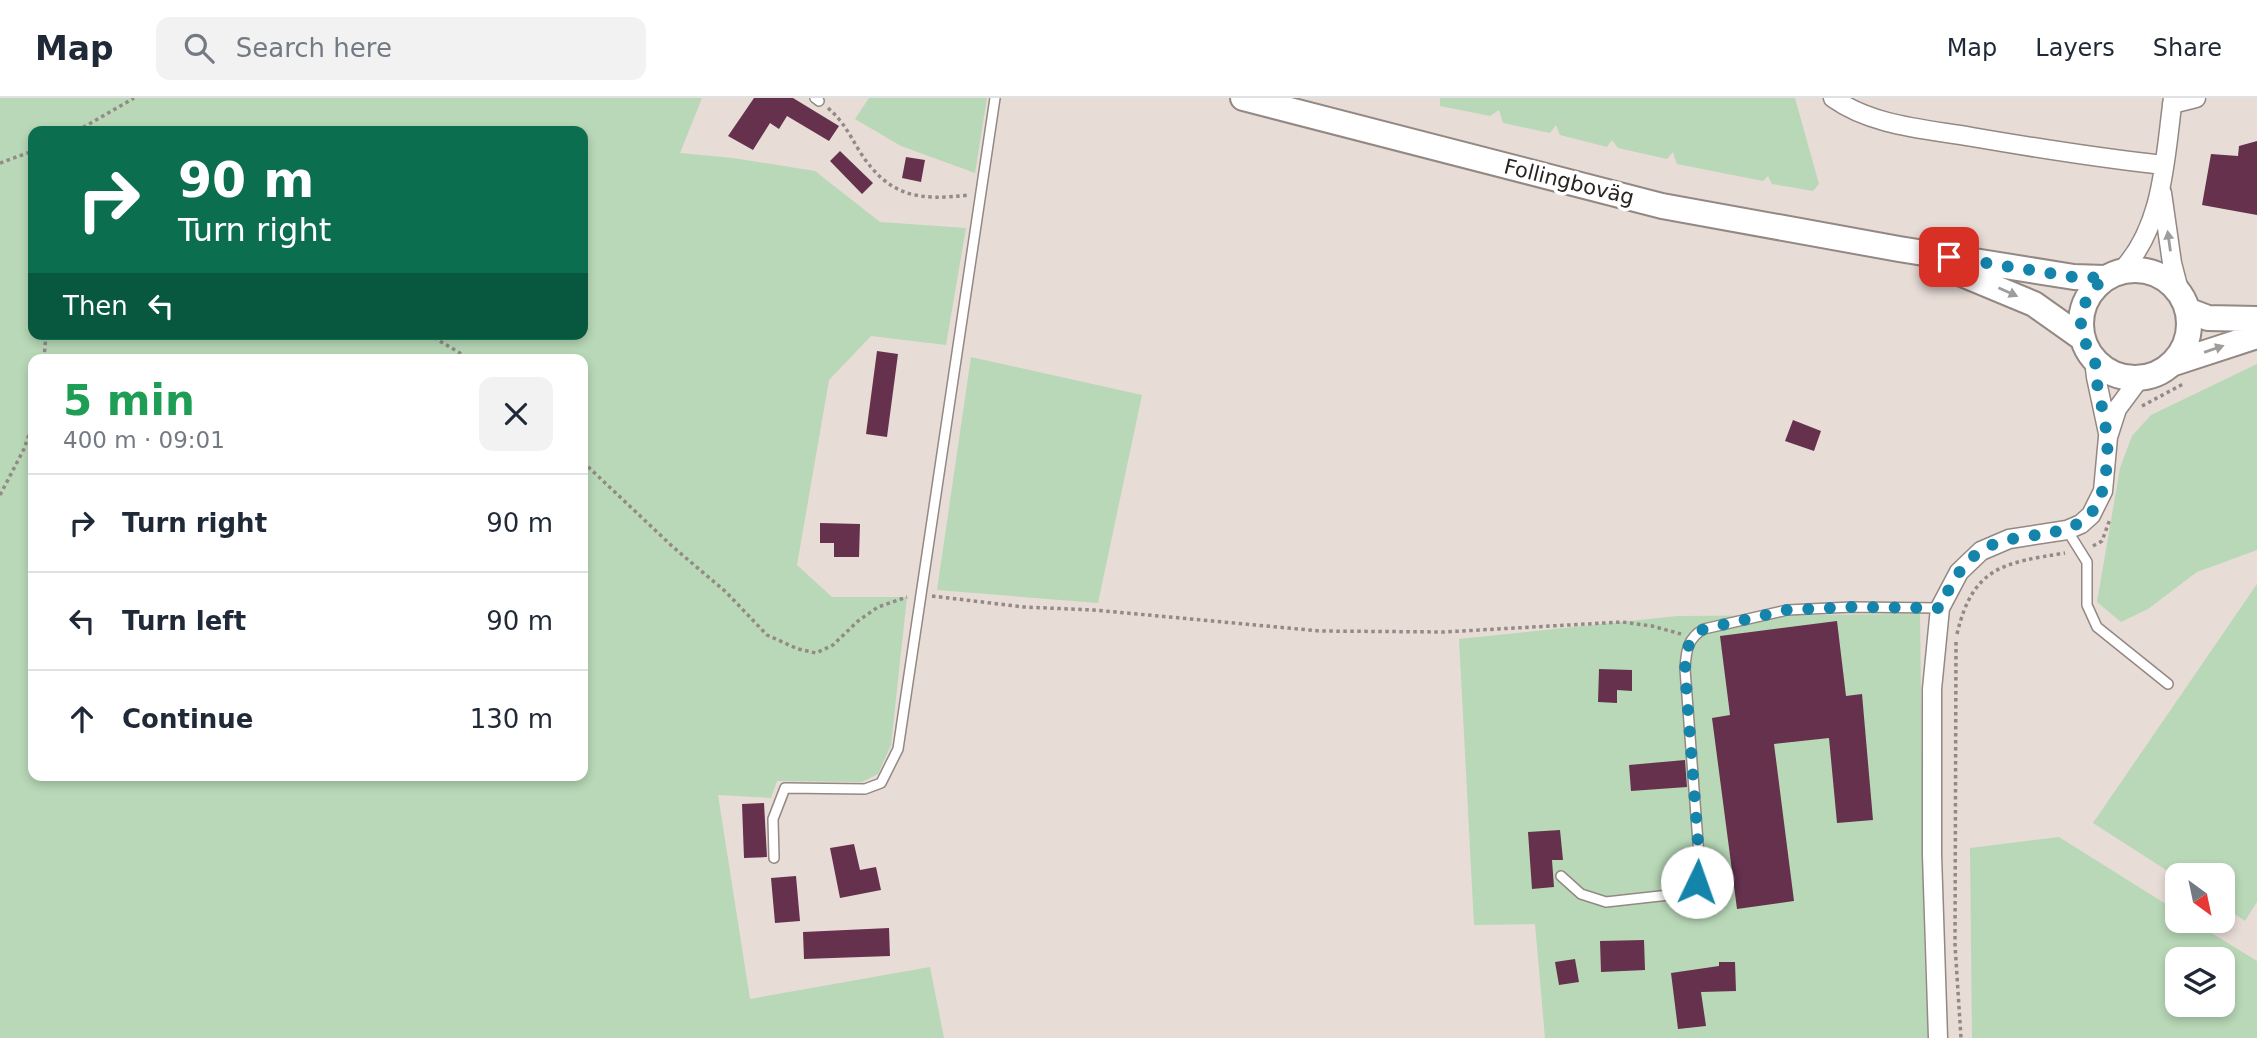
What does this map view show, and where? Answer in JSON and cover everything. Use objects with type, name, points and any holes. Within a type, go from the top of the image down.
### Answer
[{"type":"main road","name":"Follingboväg","points":[[1243,98],[1662,206],[1899,249],[2074,277],[2113,275]]},
{"type":"main road","name":"Follingboväg","points":[[1899,249],[2034,304],[2082,338]]},
{"type":"main road","points":[[2257,319],[2208,318],[2184,302],[2170,283],[2158,275],[2136,270],[2113,275],[2094,288],[2085,301],[2081,323],[2082,338],[2094,360],[2112,373],[2126,377],[2179,373],[2257,336]]},
{"type":"main road","points":[[2179,373],[2180,354],[2188,336],[2184,302]]},
{"type":"street","points":[[1833,98],[1866,114],[1896,124],[2082,156],[2163,165]]},
{"type":"street","points":[[2113,275],[2139,250],[2161,186],[2172,101],[2196,98]]},
{"type":"street","points":[[2161,186],[2172,263],[2184,302]]},
{"type":"street","points":[[2094,360],[2108,437]]},
{"type":"street","points":[[1938,1038],[1932,855],[1932,689],[1940,608],[1959,572],[1981,551],[2009,539],[2067,530],[2081,524],[2091,514],[2103,491],[2108,437],[2117,409],[2140,378]]},
{"type":"lane","points":[[774,858],[773,819],[785,788],[865,789],[881,783],[898,749],[995,98]]},
{"type":"lane","points":[[2067,530],[2087,562],[2087,605],[2097,627],[2168,684]]},
{"type":"lane","points":[[1561,876],[1581,894],[1606,902],[1678,894],[1689,890],[1697,882],[1700,869],[1685,670],[1686,651],[1694,637],[1704,629],[1787,610],[1852,607],[1940,608]]},
{"type":"path","points":[[88,126],[134,98]]},
{"type":"path","points":[[817,99],[843,121],[861,153],[885,183],[911,195],[938,199],[981,194]]},
{"type":"path","points":[[0,163],[28,153]]},
{"type":"path","points":[[438,340],[462,354]]},
{"type":"path","points":[[2141,407],[2179,373]]},
{"type":"path","points":[[0,495],[28,437]]},
{"type":"path","points":[[588,467],[673,547],[726,592],[767,635],[798,649],[816,653],[833,645],[877,607],[919,596],[1320,631],[1444,632],[1622,622],[1652,626],[1694,637]]},
{"type":"path","points":[[1961,1038],[1955,945],[1956,636],[1962,611],[1973,590],[2004,566],[2020,560],[2081,549],[2102,541],[2112,514]]},
{"type":"green space","points":[[0,98],[702,98],[680,153],[815,171],[880,222],[966,228],[946,345],[871,336],[829,380],[797,565],[832,597],[907,597],[891,745],[878,774],[862,782],[777,781],[771,798],[718,795],[750,999],[930,967],[944,1038],[0,1038]]},
{"type":"green space","points":[[869,98],[987,98],[975,173],[901,146],[855,119]]},
{"type":"green space","points":[[1440,98],[1795,98],[1819,184],[1813,191],[1772,184],[1768,176],[1763,181],[1677,164],[1673,152],[1667,159],[1618,148],[1612,140],[1607,147],[1560,135],[1556,125],[1550,133],[1503,123],[1499,110],[1490,116],[1440,106]]},
{"type":"green space","points":[[971,357],[1142,395],[1098,603],[937,590]]},
{"type":"green space","points":[[2257,364],[2257,550],[2197,572],[2148,609],[2121,622],[2097,602],[2120,468],[2132,436],[2151,415]]},
{"type":"green space","points":[[2257,584],[2257,902],[2245,921],[2235,914],[2235,863],[2165,863],[2165,869],[2093,823]]},
{"type":"green space","points":[[1920,614],[1924,942],[1928,1038],[1545,1038],[1535,924],[1474,925],[1459,639],[1677,616]]},
{"type":"green space","points":[[2059,837],[2165,903],[2165,933],[2212,933],[2234,947],[2165,947],[2165,1017],[2235,1017],[2235,947],[2257,961],[2257,1038],[1972,1038],[1970,848]]},
{"type":"building","points":[[754,98],[793,98],[839,126],[829,141],[787,116],[779,129],[770,123],[753,150],[728,136]]},
{"type":"building","points":[[2257,141],[2257,215],[2202,205],[2211,154],[2238,156],[2239,146]]},
{"type":"building","points":[[840,151],[873,183],[862,194],[830,161]]},
{"type":"building","points":[[906,157],[925,160],[921,182],[902,178]]},
{"type":"building","points":[[877,351],[898,354],[887,437],[866,434]]},
{"type":"building","points":[[1793,420],[1821,431],[1814,451],[1785,441]]},
{"type":"building","points":[[820,523],[860,524],[859,557],[834,557],[834,543],[820,543]]},
{"type":"building","points":[[1837,621],[1846,696],[1862,694],[1873,820],[1837,823],[1829,738],[1774,744],[1794,901],[1737,909],[1712,718],[1730,715],[1720,636]]},
{"type":"building","points":[[1599,669],[1632,670],[1632,691],[1617,690],[1617,703],[1598,702]]},
{"type":"building","points":[[1685,760],[1687,787],[1631,791],[1629,765]]},
{"type":"building","points":[[764,803],[767,857],[744,858],[742,804]]},
{"type":"building","points":[[1560,830],[1563,860],[1552,860],[1554,887],[1532,889],[1528,832]]},
{"type":"building","points":[[854,844],[860,870],[876,867],[881,890],[840,898],[830,848]]},
{"type":"building","points":[[796,876],[800,921],[775,923],[771,878]]},
{"type":"building","points":[[889,928],[890,956],[804,959],[803,932]]},
{"type":"building","points":[[1644,940],[1645,970],[1601,972],[1600,941]]},
{"type":"building","points":[[1575,959],[1579,982],[1559,985],[1555,962]]},
{"type":"building","points":[[1719,962],[1735,962],[1736,991],[1701,992],[1706,1026],[1678,1029],[1671,973],[1719,966]]},
{"type":"route","points":[[1697,882],[1700,869],[1685,670],[1689,642],[1698,632],[1787,610],[1852,607],[1940,608],[1959,572],[1981,551],[2009,539],[2054,533],[2081,524],[2091,514],[2103,491],[2108,437],[2094,360],[2082,338],[2081,315],[2085,301],[2105,278],[2074,277],[1949,257]]}]
